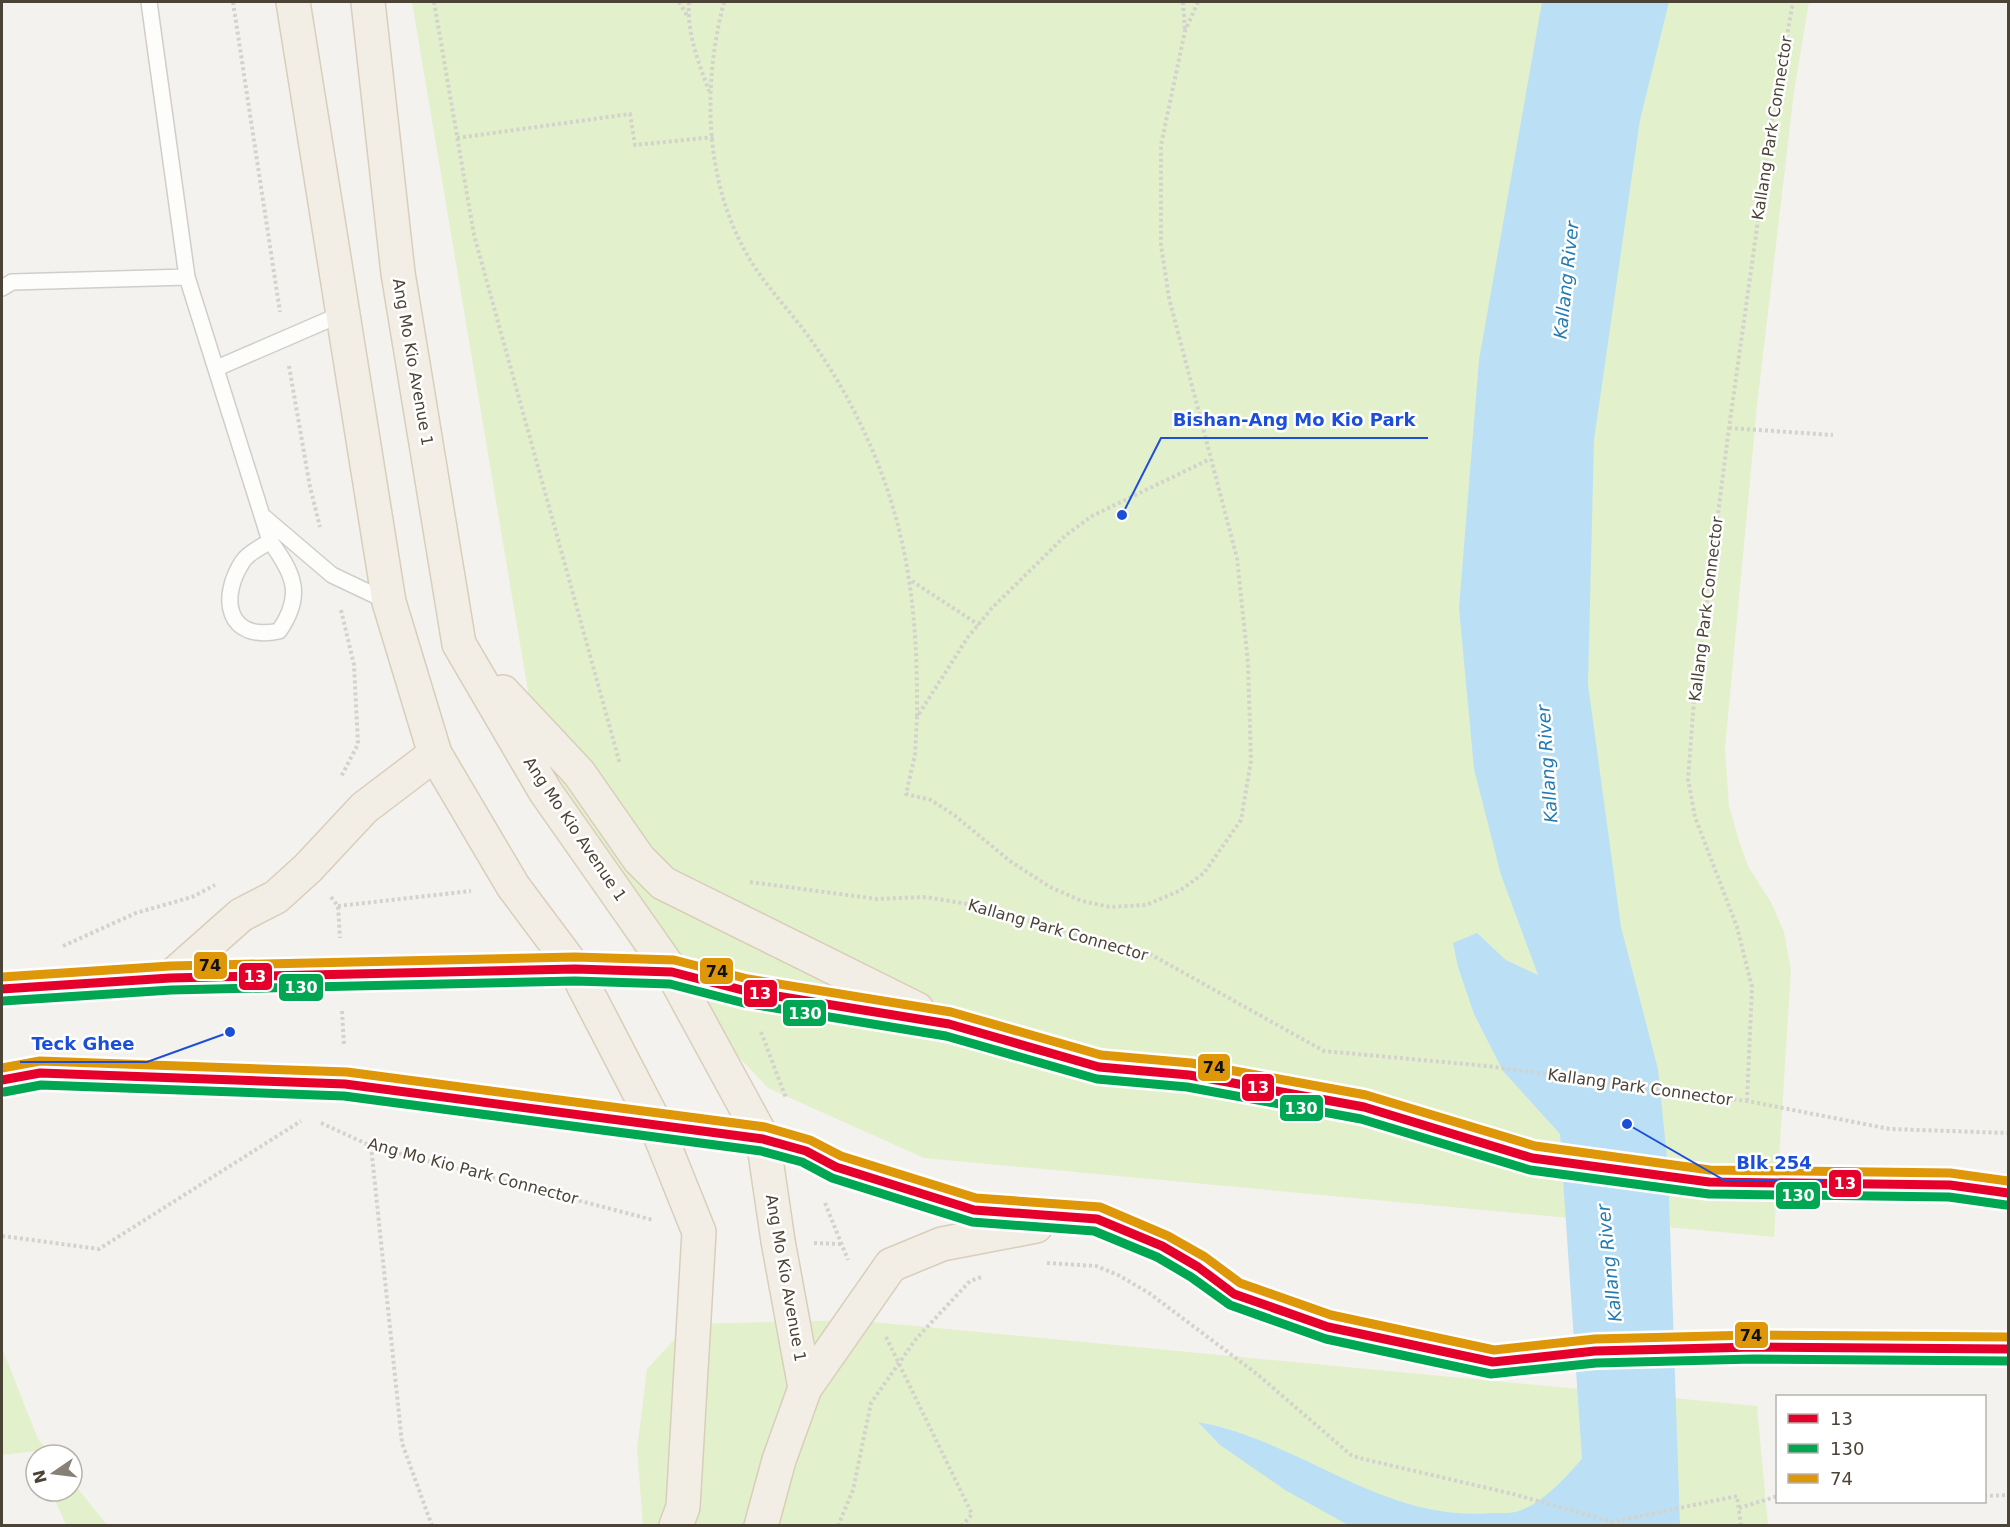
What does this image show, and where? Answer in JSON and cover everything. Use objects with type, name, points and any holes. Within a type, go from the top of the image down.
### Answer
[{"type":"main road","points":[[293,2],[389,602],[435,754],[513,886],[575,969],[656,1125],[699,1232],[682,1507],[676,1526]]},
{"type":"main road","name":"Ang Mo Kio Avenue 1","points":[[368,2],[398,273],[459,644],[546,791],[672,972],[763,1139],[778,1241],[805,1388]]},
{"type":"main road","points":[[459,644],[579,773],[639,859],[663,884],[949,1024]]},
{"type":"main road","points":[[170,978],[241,915],[276,897],[308,868],[364,808],[435,754]]},
{"type":"main road","points":[[2,989],[170,978],[575,969],[672,972],[746,991],[949,1024],[1099,1066],[1189,1075],[1364,1107],[1532,1158],[1709,1182],[1950,1185],[2008,1193]]},
{"type":"main road","points":[[2,1080],[40,1073],[345,1084],[763,1139],[806,1151],[836,1167],[974,1210],[1098,1219],[1162,1246],[1198,1267],[1234,1294],[1328,1327],[1492,1362],[1595,1351],[1754,1347],[2008,1349]]},
{"type":"main road","points":[[761,1526],[779,1460],[805,1388],[891,1264],[942,1244],[1023,1228],[1098,1219]]},
{"type":"lane","points":[[149,2],[188,277],[270,541],[288,567],[295,595],[289,616],[279,631],[262,635],[249,633],[238,626],[229,607],[231,584],[245,558],[270,541]]},
{"type":"lane","points":[[2,288],[12,282],[188,277]]},
{"type":"lane","points":[[217,368],[344,312]]},
{"type":"lane","points":[[264,517],[332,575],[389,602]]},
{"type":"path","points":[[233,2],[284,340],[310,487],[354,666],[358,744],[340,779]]},
{"type":"path","points":[[434,2],[474,235],[623,772]]},
{"type":"path","points":[[679,2],[688,18]]},
{"type":"path","points":[[689,2],[688,18],[693,48],[711,94]]},
{"type":"path","points":[[724,2],[713,45],[711,94],[717,184],[735,231],[758,272],[810,338],[835,375],[858,418],[893,506],[911,580],[917,649],[917,717],[915,755],[906,794],[931,800],[1011,861],[1050,887],[1082,901],[1110,907],[1146,904],[1179,891],[1204,873],[1241,820],[1251,761],[1248,663],[1237,558],[1169,298],[1161,245],[1161,145],[1185,32],[1198,2]]},
{"type":"path","points":[[1183,2],[1185,32]]},
{"type":"path","name":"Kallang Park Connector","points":[[744,880],[877,899],[926,897],[968,904],[1010,918],[1150,954],[1324,1051],[1487,1066],[1748,1101],[1752,987],[1737,927],[1695,817],[1688,779],[1694,701],[1729,428],[1773,113],[1793,2]]},
{"type":"path","points":[[457,138],[630,114],[635,145],[714,137]]},
{"type":"path","points":[[1729,428],[1833,435]]},
{"type":"path","points":[[917,717],[979,625],[1066,535],[1092,516],[1210,459]]},
{"type":"path","points":[[911,580],[979,625]]},
{"type":"path","points":[[55,949],[136,913],[192,897],[220,883]]},
{"type":"path","points":[[1748,1101],[1890,1129],[2008,1133]]},
{"type":"path","points":[[2,1236],[99,1249],[308,1117]]},
{"type":"path","name":"Ang Mo Kio Park Connector","points":[[317,1121],[371,1146],[699,1232]]},
{"type":"path","points":[[371,1146],[402,1443],[432,1526]]},
{"type":"path","points":[[778,1241],[841,1244]]},
{"type":"path","points":[[1040,1264],[1096,1266],[1118,1275],[1149,1293],[1257,1374],[1351,1455],[1513,1494],[1612,1522],[1737,1496],[1741,1526]]},
{"type":"path","points":[[838,1526],[853,1490],[871,1404],[916,1340],[970,1281],[992,1272]]},
{"type":"path","points":[[899,1364],[972,1514],[962,1526]]},
{"type":"path","points":[[1986,1496],[2008,1495]]},
{"type":"path","points":[[1739,1508],[1776,1497]]},
{"type":"green space","points":[[412,2],[1809,2],[1794,92],[1757,406],[1725,748],[1729,806],[1740,844],[1749,868],[1771,902],[1784,932],[1791,970],[1774,1237],[924,1158],[768,1088],[718,1035],[656,986],[549,816]]},
{"type":"green space","points":[[852,1320],[1757,1406],[1768,1525],[643,1526],[637,1449],[647,1369],[689,1324]]},
{"type":"green space","points":[[2,1348],[41,1443],[24,1443],[24,1452],[2,1455]]},
{"type":"green space","points":[[84,1496],[107,1525],[66,1525],[56,1503],[84,1503]]},
{"type":"water","name":"Kallang River","points":[[1542,2],[1669,2],[1640,120],[1594,440],[1588,684],[1621,927],[1658,1069],[1668,1168],[1680,1525],[1348,1525],[1285,1490],[1220,1445],[1198,1422],[1235,1431],[1272,1445],[1342,1478],[1414,1506],[1452,1513],[1513,1513],[1519,1511],[1545,1496],[1582,1459],[1560,1134],[1503,1071],[1474,1014],[1458,967],[1453,943],[1477,933],[1506,960],[1538,975],[1501,875],[1474,769],[1459,608],[1479,360]]},
{"type":"transit line","name":"74","points":[[2,977],[170,966],[575,957],[674,960],[748,979],[951,1012],[1101,1055],[1191,1063],[1366,1095],[1535,1146],[1710,1170],[1950,1173],[2008,1181]]},
{"type":"transit line","name":"13","points":[[2,989],[170,978],[575,969],[672,972],[746,991],[949,1024],[1099,1067],[1189,1075],[1364,1107],[1532,1158],[1709,1182],[1950,1185],[2008,1193]]},
{"type":"transit line","name":"130","points":[[3,1001],[171,990],[575,981],[670,984],[744,1003],[946,1036],[1097,1079],[1187,1087],[1361,1119],[1530,1170],[1709,1194],[1949,1197],[2006,1205]]},
{"type":"transit line","name":"74","points":[[2,1068],[40,1061],[347,1072],[765,1127],[810,1140],[841,1156],[976,1198],[1100,1207],[1168,1236],[1205,1257],[1240,1283],[1331,1315],[1494,1350],[1595,1339],[1754,1335],[2008,1337]]},
{"type":"transit line","name":"13","points":[[2,1080],[40,1073],[345,1084],[763,1139],[806,1151],[836,1167],[974,1210],[1097,1219],[1162,1246],[1198,1267],[1234,1294],[1328,1327],[1493,1362],[1595,1351],[1754,1347],[2008,1349]]},
{"type":"transit line","name":"130","points":[[4,1092],[41,1085],[344,1096],[761,1151],[802,1162],[832,1178],[972,1222],[1094,1231],[1157,1257],[1191,1277],[1230,1305],[1326,1339],[1491,1374],[1596,1363],[1754,1359],[2008,1361]]},
{"type":"place","name":"Bishan-Ang Mo Kio Park","points":[[1122,515]]},
{"type":"place","name":"Teck Ghee","points":[[230,1032]]},
{"type":"place","name":"Blk 254","points":[[1627,1124]]}]
